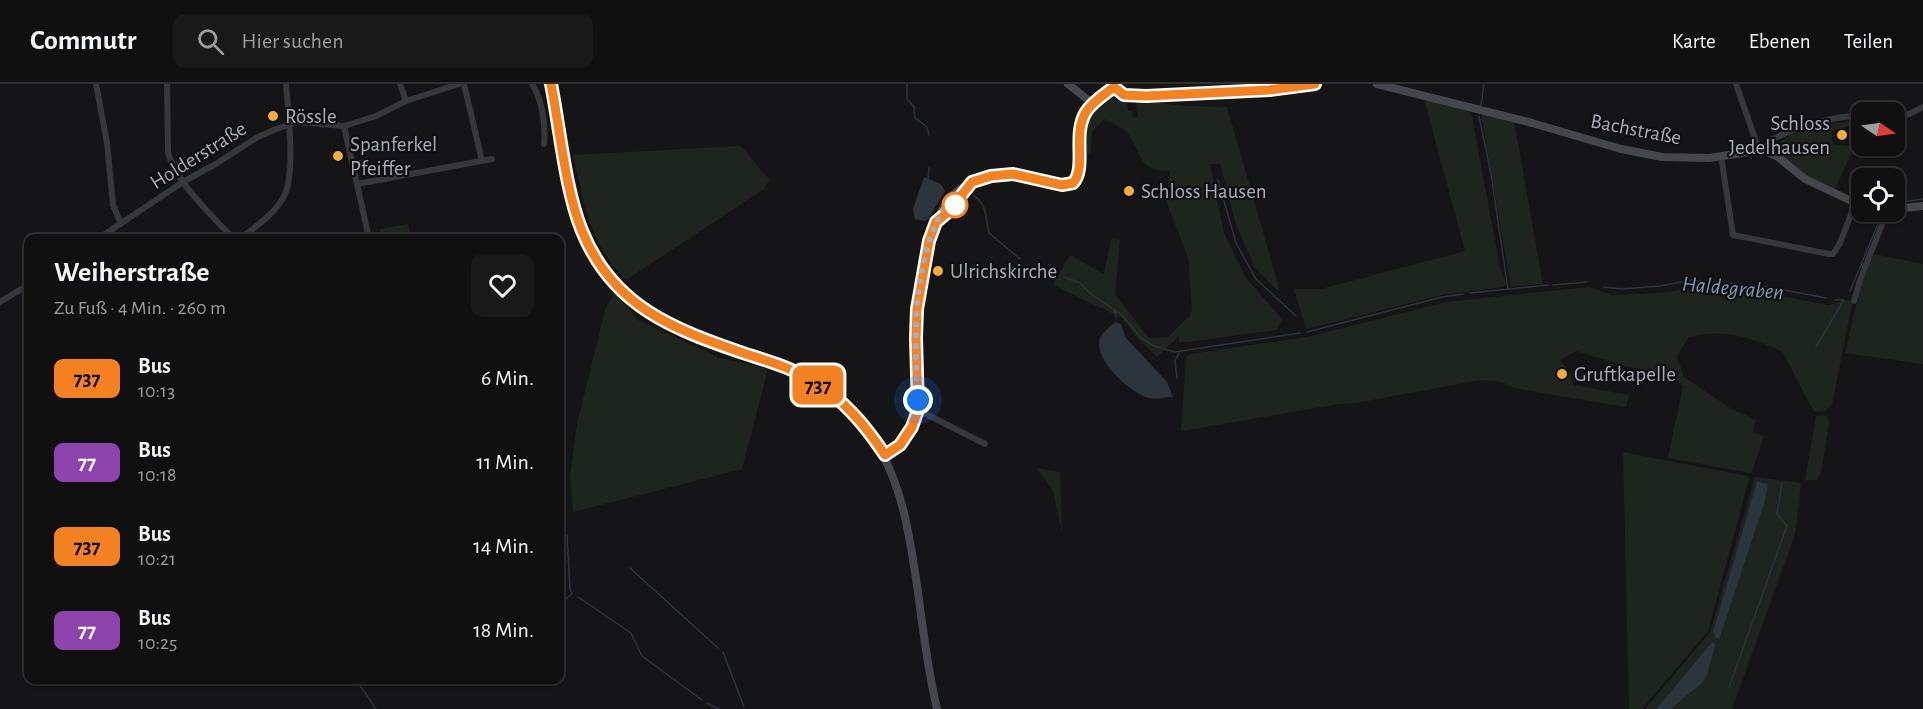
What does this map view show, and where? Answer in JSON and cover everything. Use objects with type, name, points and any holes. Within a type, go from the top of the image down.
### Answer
[{"type":"street","points":[[96,84],[107,143],[113,205],[121,224]]},
{"type":"street","points":[[167,84],[168,152],[173,170],[229,234]]},
{"type":"street","points":[[246,234],[276,208],[286,192],[290,177],[286,84]]},
{"type":"street","points":[[400,84],[406,101]]},
{"type":"street","name":"Holderstraße","points":[[105,234],[183,182],[258,137],[298,122],[345,126],[376,116],[406,101],[459,84]]},
{"type":"street","points":[[464,84],[482,161]]},
{"type":"street","points":[[532,84],[537,91],[545,134],[544,144]]},
{"type":"street","points":[[551,84],[573,203],[582,230],[611,281],[647,313],[681,331],[782,366],[813,381],[842,402],[861,421],[885,455],[906,522],[937,709]]},
{"type":"street","points":[[1068,84],[1093,104]]},
{"type":"street","points":[[885,455],[900,445],[912,427],[918,410],[917,309],[929,241],[939,214],[961,188],[991,176],[1013,174],[1062,185],[1073,183],[1079,171],[1079,133],[1082,120],[1093,104],[1115,85],[1122,94],[1127,95],[1279,89],[1315,84]]},
{"type":"street","name":"Bachstraße","points":[[1377,84],[1532,123],[1621,149],[1662,157],[1721,156],[1759,150],[1769,152],[1805,179],[1851,202]]},
{"type":"street","points":[[1736,84],[1759,150]]},
{"type":"street","points":[[1905,115],[1923,107]]},
{"type":"street","points":[[1769,152],[1770,141],[1783,134],[1828,120],[1851,117]]},
{"type":"street","points":[[345,126],[368,234]]},
{"type":"street","points":[[1721,156],[1733,236],[1833,254],[1851,219]]},
{"type":"street","points":[[357,184],[492,159]]},
{"type":"street","points":[[1905,208],[1923,206]]},
{"type":"street","points":[[1854,301],[1883,222]]},
{"type":"street","points":[[0,302],[24,287]]},
{"type":"street","points":[[918,410],[985,444]]},
{"type":"shaded area","points":[[1424,99],[1471,112],[1500,267],[1506,284],[1504,287],[1442,295],[1306,329],[1294,289],[1321,289],[1465,251]]},
{"type":"shaded area","points":[[1110,100],[1127,101],[1128,111],[1132,111],[1133,118],[1138,117],[1136,100],[1186,106],[1227,107],[1280,291],[1255,268],[1236,225],[1220,164],[1210,164],[1224,233],[1246,278],[1283,320],[1276,330],[1189,342],[1179,342],[1179,336],[1157,357],[1137,338],[1122,318],[1053,285],[1070,255],[1104,274],[1111,239],[1120,240],[1115,294],[1149,338],[1168,337],[1190,315],[1192,309],[1188,258],[1166,201],[1170,171],[1146,165],[1126,132],[1104,119],[1092,132],[1091,152],[1084,155],[1088,123],[1096,111]]},
{"type":"shaded area","points":[[1481,113],[1514,121],[1543,284],[1511,287]]},
{"type":"shaded area","points":[[1850,121],[1851,125],[1831,131],[1833,144],[1851,147],[1851,154],[1835,189],[1807,177],[1774,150],[1786,138],[1820,126]]},
{"type":"shaded area","points":[[739,146],[770,179],[764,189],[626,280],[604,252],[596,237],[585,206],[573,155]]},
{"type":"shaded area","points":[[924,177],[941,184],[945,191],[925,221],[915,219],[913,209]]},
{"type":"shaded area","points":[[408,224],[410,234],[381,234],[380,229]]},
{"type":"shaded area","points":[[1874,254],[1923,264],[1923,364],[1845,353],[1862,281]]},
{"type":"shaded area","points":[[1589,287],[1612,295],[1661,293],[1686,289],[1771,294],[1828,305],[1850,300],[1852,304],[1832,405],[1825,411],[1814,412],[1782,351],[1737,335],[1715,333],[1689,337],[1677,356],[1684,377],[1730,408],[1756,420],[1753,432],[1764,436],[1750,473],[1668,458],[1683,386],[1669,376],[1621,365],[1576,351],[1560,360],[1570,373],[1573,385],[1629,395],[1626,407],[1514,388],[1502,382],[1481,380],[1181,431],[1186,357],[1190,354],[1307,337],[1446,302]]},
{"type":"shaded area","points":[[615,291],[638,320],[718,357],[768,369],[742,469],[573,512],[570,476],[577,424],[605,310]]},
{"type":"shaded area","points":[[1115,322],[1121,324],[1126,338],[1167,382],[1173,397],[1152,399],[1141,395],[1123,382],[1106,364],[1099,344],[1102,334]]},
{"type":"shaded area","points":[[1827,415],[1829,422],[1821,474],[1816,480],[1805,480],[1816,416]]},
{"type":"shaded area","points":[[1623,452],[1747,476],[1749,479],[1708,631],[1642,709],[1629,709]]},
{"type":"shaded area","points":[[1037,468],[1060,472],[1062,533],[1053,491]]},
{"type":"shaded area","points":[[1755,477],[1801,483],[1793,540],[1732,709],[1671,709],[1696,688],[1705,676],[1716,645],[1712,642],[1656,709],[1645,709],[1710,632]],"holes":[[[1757,481],[1767,484],[1762,510],[1720,637],[1716,639],[1713,632]]]},
{"type":"shaded area","points":[[1757,481],[1768,484],[1765,501],[1720,637],[1716,639],[1713,632]]},
{"type":"shaded area","points":[[1712,642],[1716,645],[1707,675],[1702,683],[1671,709],[1656,709]]},
{"type":"waterway","points":[[907,84],[907,99],[914,107],[915,118],[927,127],[929,135]]},
{"type":"waterway","points":[[1481,106],[1484,84]]},
{"type":"waterway","points":[[1479,116],[1491,174],[1508,289]]},
{"type":"waterway","points":[[928,178],[929,168]]},
{"type":"waterway","points":[[1218,180],[1236,243],[1256,279],[1296,316]]},
{"type":"waterway","name":"Haldegraben","points":[[974,196],[982,203],[989,233],[1020,259]]},
{"type":"waterway","name":"Haldegraben","points":[[1905,201],[1923,199]]},
{"type":"waterway","name":"Haldegraben","points":[[1850,291],[1879,222]]},
{"type":"waterway","name":"Haldegraben","points":[[1033,267],[1047,274]]},
{"type":"waterway","name":"Haldegraben","points":[[1064,277],[1080,283],[1091,294],[1121,314],[1142,339],[1154,346],[1175,352],[1300,333]]},
{"type":"waterway","name":"Haldegraben","points":[[1604,287],[1622,289],[1660,286],[1692,280],[1763,286],[1826,298]]},
{"type":"waterway","name":"Haldegraben","points":[[1553,285],[1587,282]]},
{"type":"waterway","name":"Haldegraben","points":[[1470,293],[1548,285]]},
{"type":"waterway","name":"Haldegraben","points":[[1307,332],[1442,297],[1463,294]]},
{"type":"waterway","name":"Haldegraben","points":[[1835,300],[1844,300]]},
{"type":"waterway","points":[[1816,347],[1843,301]]},
{"type":"waterway","name":"Haldegraben","points":[[1114,310],[1116,317]]},
{"type":"waterway","points":[[1177,378],[1175,361],[1179,353]]},
{"type":"waterway","points":[[1729,687],[1787,526],[1777,514],[1782,483]]},
{"type":"waterway","points":[[564,601],[572,594],[567,535]]},
{"type":"waterway","points":[[630,568],[718,648]]},
{"type":"waterway","points":[[578,597],[631,633],[642,656],[702,700]]},
{"type":"waterway","points":[[723,652],[744,707]]},
{"type":"waterway","points":[[359,684],[376,709]]},
{"type":"waterway","points":[[707,703],[718,709]]},
{"type":"bus line","name":"737","points":[[551,84],[573,203],[582,230],[611,281],[647,313],[681,331],[791,370],[813,381],[842,402],[861,421],[885,455],[900,445],[916,420],[918,410],[917,309],[932,230],[936,222],[948,212],[972,182],[1005,174],[1062,185],[1070,185],[1076,181],[1079,171],[1079,133],[1082,120],[1089,107],[1114,87],[1124,95],[1146,96],[1269,90],[1315,84]]},
{"type":"place","name":"Rössle","points":[[273,116]]},
{"type":"place","name":"Schloss Jedelhausen","points":[[1842,135]]},
{"type":"place","name":"Spanferkel Pfeiffer","points":[[338,156]]},
{"type":"place","name":"Schloss Hausen","points":[[1129,191]]},
{"type":"place","name":"Ulrichskirche","points":[[938,271]]},
{"type":"place","name":"Gruftkapelle","points":[[1562,374]]},
{"type":"route","points":[[918,400],[917,309],[927,248],[939,214],[953,195],[955,205]]}]
